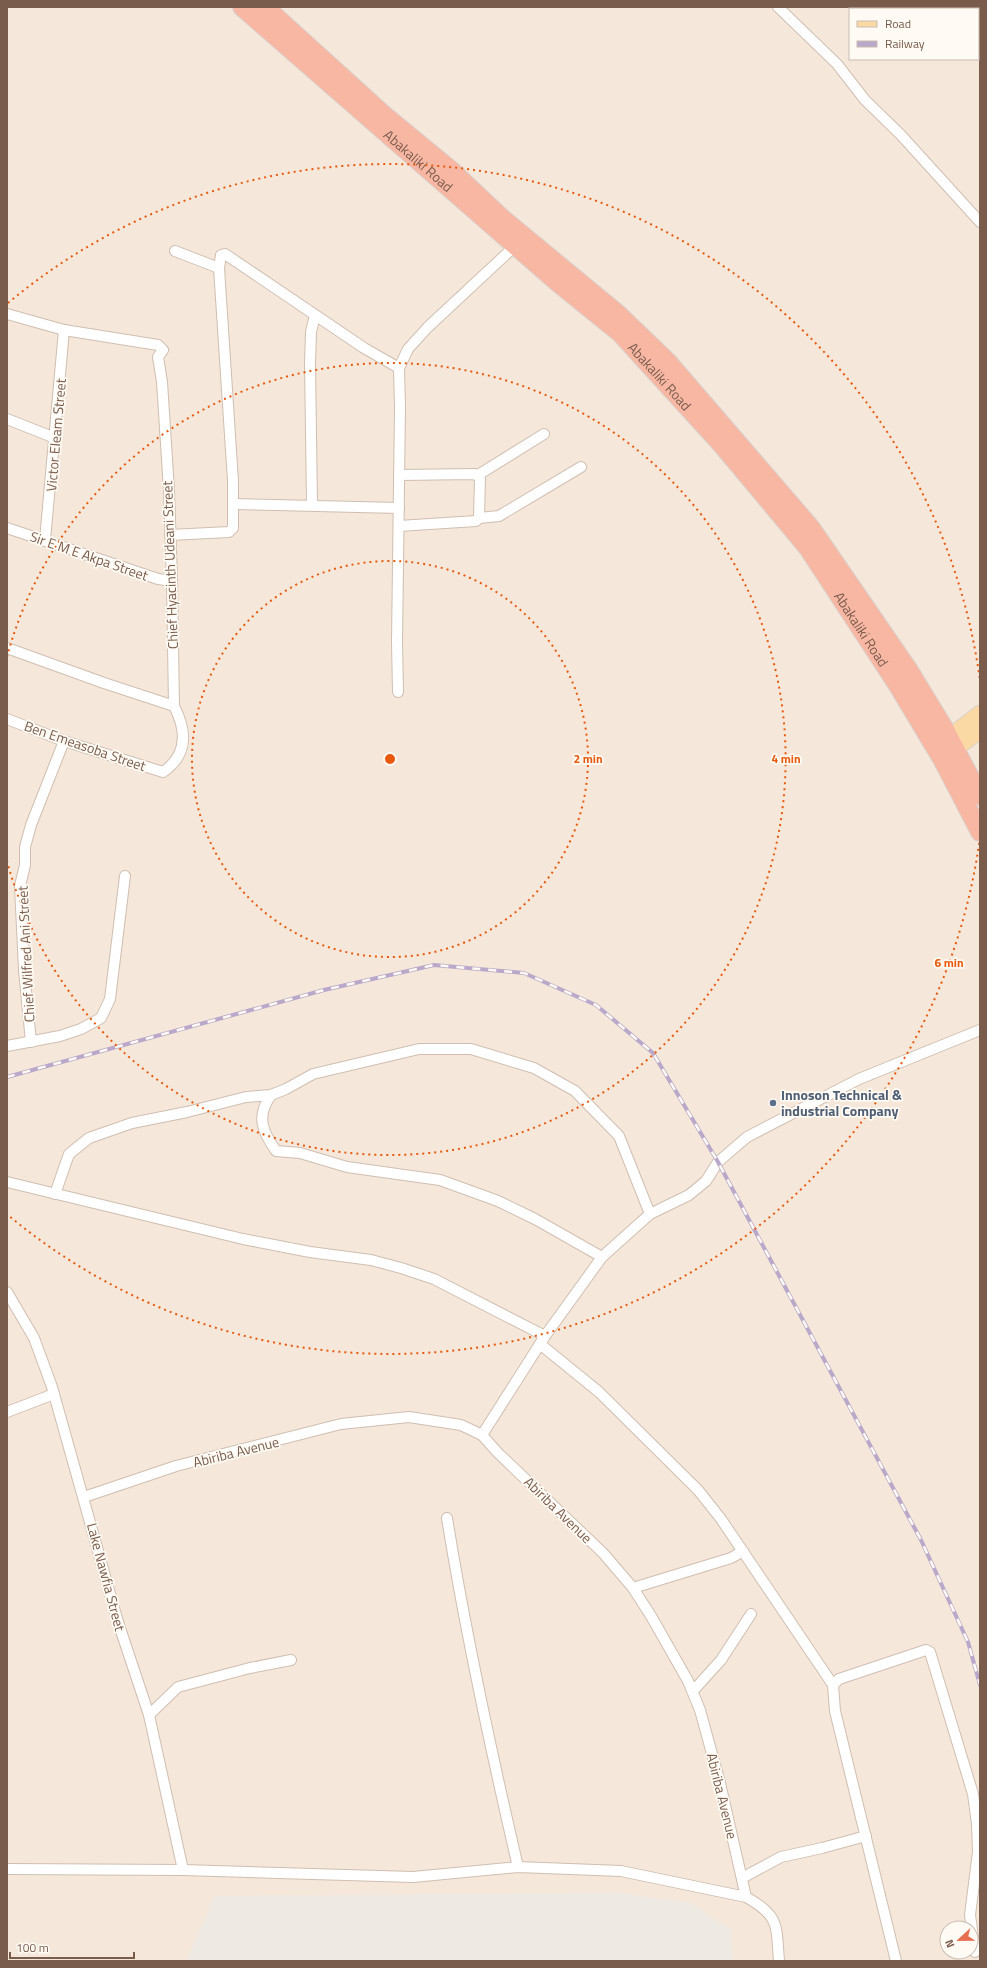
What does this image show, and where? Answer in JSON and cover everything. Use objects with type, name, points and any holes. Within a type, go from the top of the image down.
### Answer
[{"type":"highway","name":"Abakaliki Road","points":[[242,7],[557,282],[620,333],[722,445],[808,548],[897,684],[980,796]]},
{"type":"highway","name":"Abakaliki Road","points":[[264,7],[384,115],[452,171],[503,219],[618,314],[668,362],[811,528],[908,669],[945,748],[980,832]]},
{"type":"main road","points":[[945,748],[980,713]]},
{"type":"main road","points":[[945,748],[980,731]]},
{"type":"street","points":[[778,7],[836,64],[865,100],[900,134],[980,222]]},
{"type":"street","points":[[398,692],[399,368],[408,349],[428,328],[516,245]]},
{"type":"street","points":[[175,251],[219,268]]},
{"type":"street","points":[[170,534],[232,531],[234,504],[219,268],[221,255],[225,254],[364,348],[399,368]]},
{"type":"street","points":[[7,314],[64,330]]},
{"type":"street","points":[[312,505],[310,363],[311,332],[315,315]]},
{"type":"street","name":"Chief Hyacinth Udeani Street","points":[[64,330],[158,345],[163,350],[158,357],[162,382],[170,534],[174,706],[181,720],[182,742],[180,756],[174,765],[163,772]]},
{"type":"street","name":"Victor Eleam Street","points":[[45,540],[52,481],[52,455],[55,438],[64,330]]},
{"type":"street","points":[[7,419],[55,438]]},
{"type":"street","points":[[399,475],[478,475],[544,434]]},
{"type":"street","points":[[399,526],[471,522],[479,518],[499,516],[581,467]]},
{"type":"street","points":[[478,475],[480,478],[479,518]]},
{"type":"street","points":[[234,504],[399,508]]},
{"type":"street","name":"Sir E M E Akpa Street","points":[[7,528],[158,579],[172,580]]},
{"type":"street","points":[[7,648],[104,683],[174,706]]},
{"type":"street","name":"Ben Emeasoba Street","points":[[7,719],[64,740],[163,772]]},
{"type":"street","name":"Chief Wilfred Ani Street","points":[[31,1042],[24,970],[20,886],[26,866],[25,847],[64,740]]},
{"type":"street","points":[[7,1046],[67,1034],[81,1029],[101,1018],[110,999],[126,876]]},
{"type":"street","points":[[482,1435],[543,1340],[602,1258],[650,1214],[689,1195],[706,1181],[718,1162],[747,1137],[859,1079],[980,1030]]},
{"type":"street","points":[[55,1194],[69,1154],[89,1138],[132,1123],[187,1112],[246,1097],[270,1095],[286,1089],[314,1074],[419,1049],[470,1049],[534,1068],[575,1091],[619,1136],[650,1214]]},
{"type":"street","points":[[270,1095],[264,1104],[261,1116],[267,1139],[276,1151],[300,1153],[347,1167],[440,1180],[498,1201],[536,1219],[602,1258]]},
{"type":"street","points":[[7,1182],[243,1239],[310,1252],[371,1260],[401,1268],[440,1282],[543,1340],[599,1392],[698,1490],[721,1519],[833,1685],[835,1711],[896,1961]]},
{"type":"street","name":"Lake Nawfia Street","points":[[7,1292],[34,1338],[54,1394],[118,1622],[149,1715],[183,1870]]},
{"type":"street","points":[[7,1412],[54,1394]]},
{"type":"street","name":"Abiriba Avenue","points":[[84,1497],[176,1466],[341,1424],[409,1417],[461,1425],[482,1435],[498,1453],[603,1553],[633,1588],[651,1616],[688,1681],[700,1710],[720,1783],[746,1897]]},
{"type":"street","points":[[447,1518],[460,1598],[487,1732],[518,1867]]},
{"type":"street","points":[[633,1588],[731,1558],[743,1551]]},
{"type":"street","points":[[692,1691],[721,1660],[751,1614]]},
{"type":"street","points":[[833,1685],[839,1679],[926,1650],[930,1652],[972,1794],[977,1824],[978,1852],[970,1915],[971,1920]]},
{"type":"street","points":[[149,1715],[178,1687],[250,1668],[290,1660]]},
{"type":"street","points":[[742,1878],[781,1857],[866,1836]]},
{"type":"street","points":[[7,1869],[183,1870],[413,1877],[518,1867],[621,1871],[746,1897],[763,1906],[776,1924],[779,1961]]},
{"type":"shaded area","points":[[7,7],[980,7],[980,1961],[7,1961]]},
{"type":"shaded area","points":[[619,1893],[691,1903],[731,1930],[733,1961],[186,1961],[215,1896]]},
{"type":"railway","points":[[7,1077],[324,990],[434,965],[524,973],[596,1005],[653,1053],[718,1162],[921,1540],[968,1642],[980,1685]]},
{"type":"place","name":"Innoson Technical & industrial Company","points":[[773,1103]]}]
